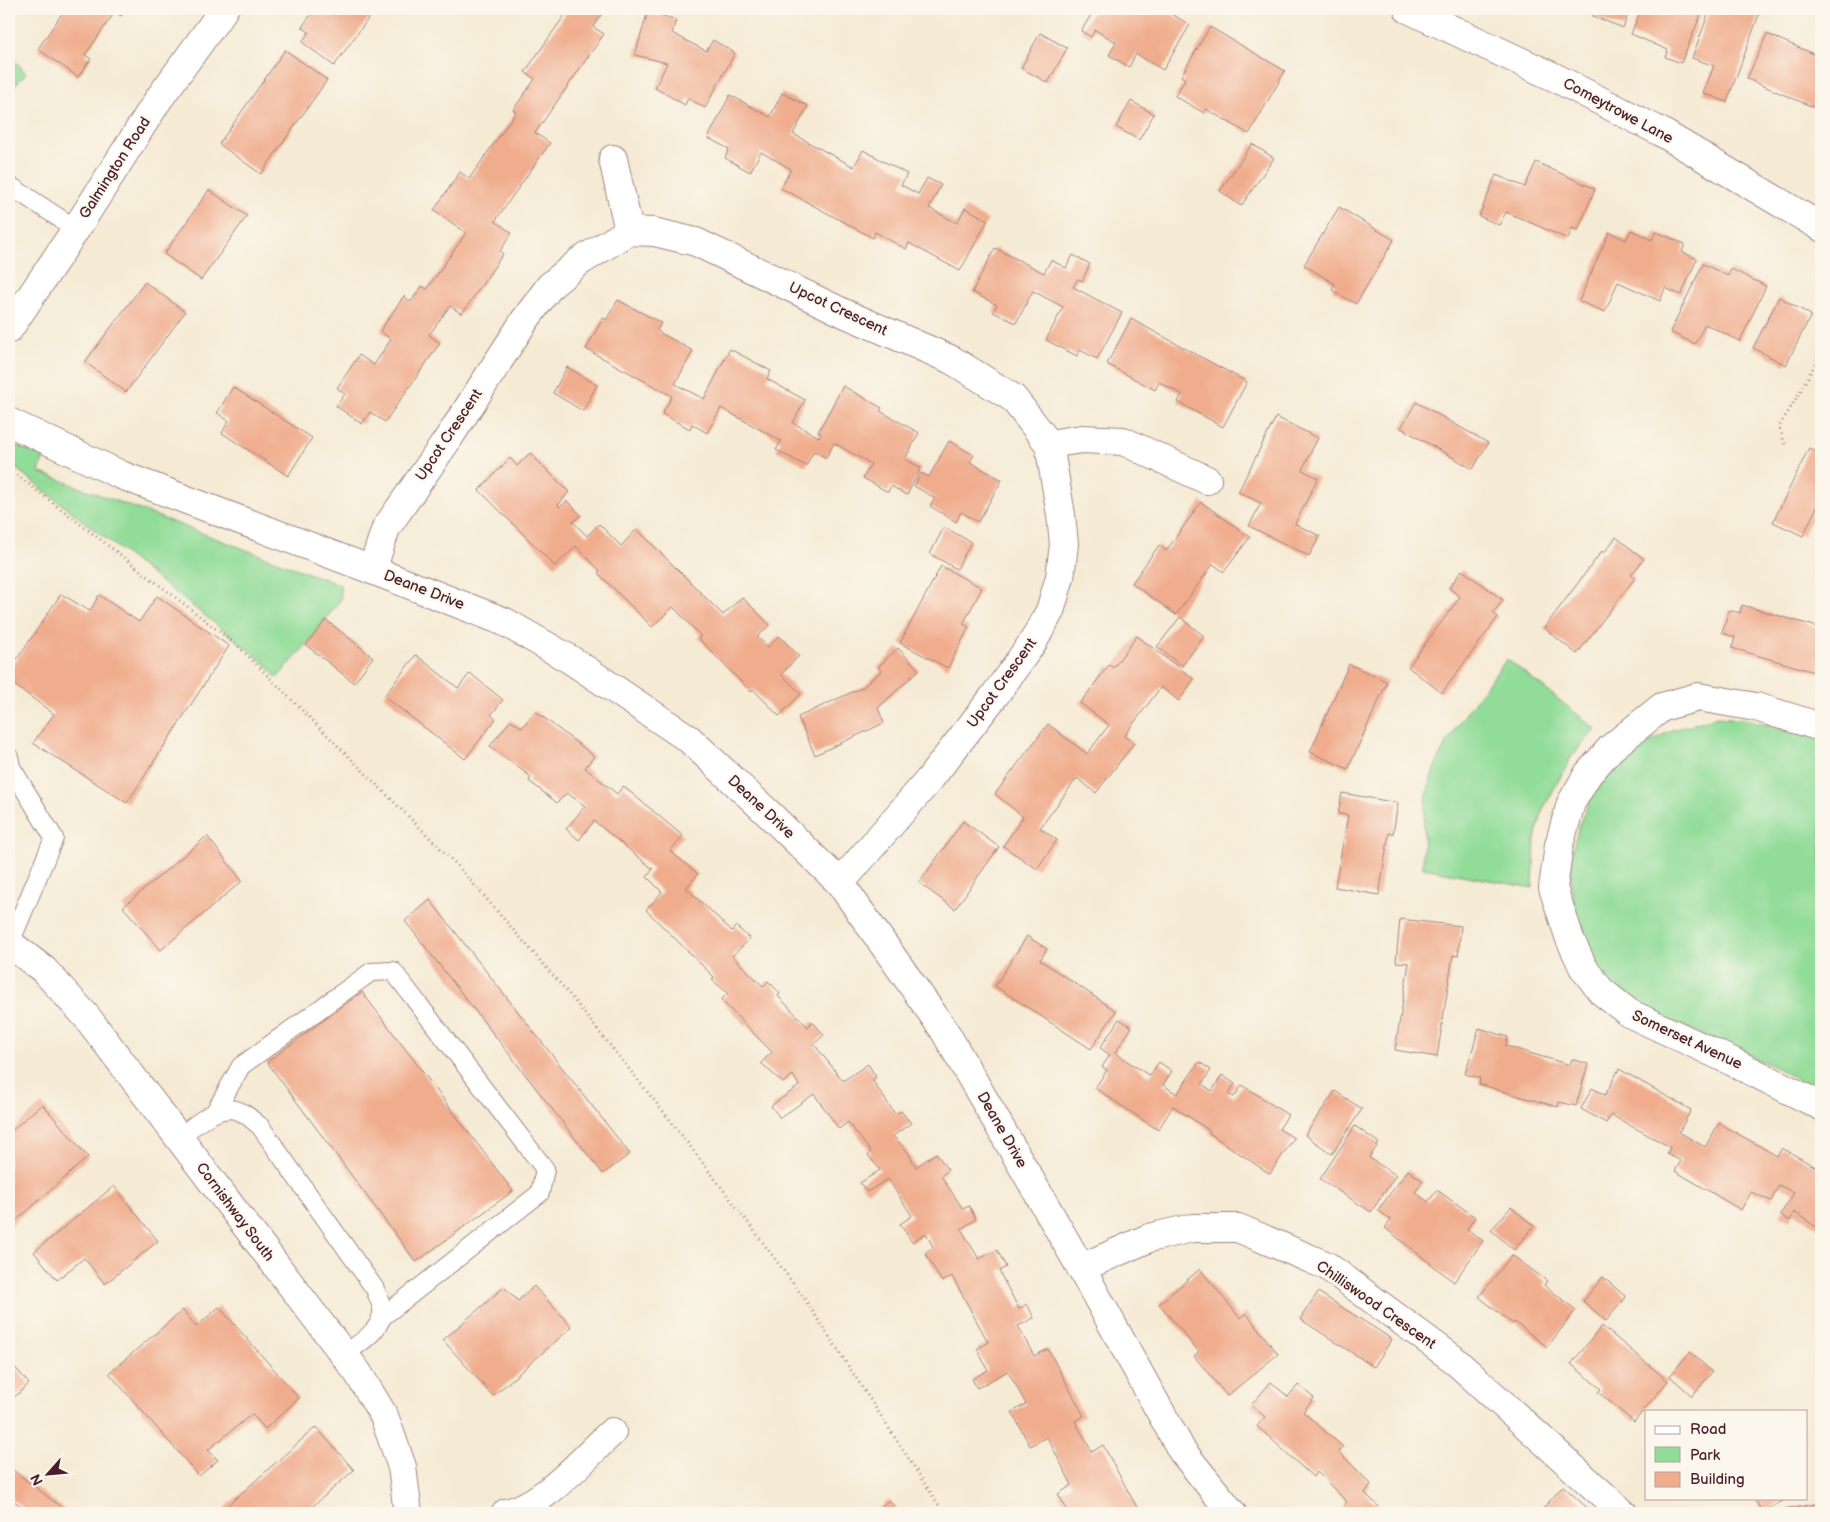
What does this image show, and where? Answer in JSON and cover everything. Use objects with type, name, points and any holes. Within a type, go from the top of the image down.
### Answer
[{"type":"street","name":"Galmington Road","points":[[9,329],[76,229],[158,100],[224,9]]},
{"type":"street","name":"Comeytrowe Lane","points":[[1408,9],[1554,77],[1661,132],[1821,227]]},
{"type":"street","points":[[613,159],[629,231]]},
{"type":"street","name":"Upcot Crescent","points":[[372,570],[386,528],[448,439],[525,320],[550,286],[579,262],[629,231],[654,232],[696,242],[846,314],[952,360],[1013,398],[1048,444],[1062,515],[1064,544],[1060,577],[1050,611],[1033,642],[995,696],[929,780],[840,882]]},
{"type":"street","name":"Deane Drive","points":[[9,422],[121,475],[505,622],[571,660],[688,738],[840,882],[944,1030],[1081,1268],[1182,1451],[1232,1513]]},
{"type":"street","points":[[1048,444],[1082,439],[1123,441],[1207,480]]},
{"type":"street","name":"Somerset Avenue","points":[[1821,727],[1756,707],[1698,698],[1662,707],[1611,748],[1588,774],[1571,803],[1559,845],[1554,888],[1570,939],[1583,966],[1601,991],[1629,1013],[1821,1106]]},
{"type":"street","name":"Cornishway South","points":[[9,943],[44,970],[86,1016],[358,1373],[384,1416],[402,1467],[408,1513]]},
{"type":"street","name":"Chilliswood Crescent","points":[[1081,1268],[1149,1238],[1192,1228],[1238,1228],[1326,1266],[1452,1358],[1623,1513]]},
{"type":"street","points":[[506,1513],[514,1512],[542,1498],[612,1432]]},
{"type":"lane","points":[[9,185],[76,229]]},
{"type":"lane","points":[[9,757],[11,767],[54,838],[9,943]]},
{"type":"lane","points":[[215,1112],[241,1066],[371,972],[393,971],[545,1169],[540,1193],[382,1318],[374,1330],[344,1356]]},
{"type":"lane","points":[[178,1138],[215,1112],[227,1109],[240,1111],[260,1126],[375,1289],[382,1308],[382,1318]]},
{"type":"path","points":[[1784,444],[1779,427],[1821,353]]},
{"type":"path","points":[[9,469],[237,645],[457,865],[564,988],[670,1120],[741,1213],[804,1298],[944,1513]]},
{"type":"green space","points":[[9,55],[26,73],[9,92]]},
{"type":"green space","points":[[9,443],[44,457],[39,472],[340,585],[341,599],[306,645],[277,678],[264,662],[9,463]]},
{"type":"green space","points":[[1507,659],[1596,729],[1572,756],[1543,809],[1535,839],[1533,888],[1423,868],[1425,809],[1429,786],[1438,760],[1455,730]]},
{"type":"green space","points":[[1718,717],[1750,720],[1821,738],[1821,1094],[1779,1069],[1634,1004],[1605,976],[1590,954],[1577,923],[1571,882],[1572,851],[1580,822],[1595,791],[1608,773],[1632,752],[1672,730]]},
{"type":"building","points":[[65,9],[126,9],[121,16],[115,12],[85,55],[91,59],[78,77],[38,49]]},
{"type":"building","points":[[315,9],[375,9],[334,66],[302,42],[309,32],[302,27]]},
{"type":"building","points":[[569,9],[605,9],[593,27],[604,34],[535,133],[550,143],[495,221],[512,233],[500,251],[503,254],[462,314],[450,306],[429,335],[440,343],[385,422],[370,412],[362,424],[336,406],[345,394],[337,388],[359,355],[374,365],[391,339],[380,331],[404,296],[411,302],[422,286],[427,289],[466,233],[434,210],[460,172],[469,179],[516,112],[513,110],[535,79],[525,72]]},
{"type":"building","points":[[1095,9],[1163,9],[1190,25],[1163,70],[1136,54],[1129,67],[1109,55],[1116,42],[1095,30],[1091,37],[1081,31]]},
{"type":"building","points":[[1596,9],[1630,9],[1623,28],[1593,16]]},
{"type":"building","points":[[1641,9],[1703,9],[1681,63],[1665,57],[1668,50],[1631,34]]},
{"type":"building","points":[[1710,9],[1725,9],[1734,12],[1735,9],[1761,9],[1727,102],[1703,93],[1714,66],[1692,58]]},
{"type":"building","points":[[648,11],[676,20],[672,33],[706,51],[713,40],[735,53],[705,108],[688,98],[685,105],[655,88],[667,63],[635,55]]},
{"type":"building","points":[[1210,27],[1285,71],[1249,134],[1206,109],[1204,113],[1175,96],[1185,79],[1181,76]]},
{"type":"building","points":[[1040,33],[1067,48],[1048,83],[1021,68]]},
{"type":"building","points":[[1767,34],[1821,57],[1821,103],[1816,100],[1813,107],[1747,79]]},
{"type":"building","points":[[285,50],[327,80],[261,174],[219,144]]},
{"type":"building","points":[[782,93],[808,106],[793,134],[854,167],[863,150],[907,174],[901,185],[918,194],[927,178],[941,185],[929,208],[957,223],[965,208],[988,220],[960,271],[909,243],[906,249],[875,232],[873,238],[781,188],[791,169],[761,152],[750,172],[725,158],[729,149],[708,138],[730,95],[770,117]]},
{"type":"building","points":[[1131,101],[1154,114],[1139,140],[1116,127]]},
{"type":"building","points":[[1252,144],[1274,158],[1241,206],[1220,191]]},
{"type":"building","points":[[1536,162],[1595,189],[1578,230],[1572,228],[1568,239],[1506,212],[1499,225],[1479,216],[1496,175],[1525,187]]},
{"type":"building","points":[[209,190],[247,216],[201,280],[164,254]]},
{"type":"building","points":[[1339,207],[1394,240],[1356,304],[1332,290],[1335,284],[1304,265]]},
{"type":"building","points":[[1631,230],[1652,240],[1656,232],[1685,244],[1682,252],[1697,259],[1681,295],[1665,288],[1660,301],[1618,282],[1605,312],[1579,301],[1609,232],[1626,240]]},
{"type":"building","points":[[995,248],[1044,273],[1051,260],[1066,268],[1073,255],[1090,264],[1082,281],[1078,279],[1073,287],[1122,313],[1097,359],[1080,350],[1077,356],[1046,340],[1063,307],[1033,291],[1016,323],[993,312],[997,305],[972,292]]},
{"type":"building","points":[[1703,264],[1728,276],[1731,269],[1766,286],[1740,341],[1705,324],[1695,344],[1670,332]]},
{"type":"building","points":[[145,282],[185,312],[126,392],[85,362]]},
{"type":"building","points":[[1779,297],[1811,315],[1786,365],[1753,348]]},
{"type":"building","points":[[618,300],[661,323],[657,331],[693,351],[675,384],[704,399],[730,349],[771,371],[767,379],[805,400],[793,423],[819,437],[821,433],[818,432],[843,386],[882,408],[880,411],[919,433],[905,459],[921,468],[907,495],[891,486],[888,492],[863,478],[871,464],[834,443],[826,458],[814,451],[806,466],[776,450],[781,441],[721,408],[707,433],[692,424],[690,429],[662,414],[672,396],[586,349],[603,318],[606,320]]},
{"type":"building","points":[[1131,319],[1247,382],[1223,427],[1178,402],[1182,394],[1159,382],[1155,390],[1107,364]]},
{"type":"building","points":[[567,367],[597,385],[583,411],[553,393]]},
{"type":"building","points":[[233,387],[312,438],[288,476],[222,433],[229,421],[217,413]]},
{"type":"building","points":[[1416,402],[1488,443],[1473,469],[1401,428]]},
{"type":"building","points":[[1276,417],[1318,438],[1302,470],[1318,478],[1295,524],[1320,536],[1309,556],[1249,526],[1261,503],[1238,492]]},
{"type":"building","points":[[949,441],[974,455],[970,462],[1002,480],[978,522],[961,512],[956,522],[930,506],[935,498],[914,486],[921,473],[929,477]]},
{"type":"building","points":[[1809,448],[1821,454],[1821,498],[1803,536],[1773,522]]},
{"type":"building","points":[[530,453],[569,492],[558,505],[560,507],[567,501],[581,515],[573,522],[587,536],[599,524],[621,546],[637,529],[723,615],[742,597],[770,625],[757,637],[768,647],[779,636],[799,656],[781,674],[801,694],[779,716],[753,689],[751,692],[698,638],[701,636],[673,607],[652,627],[598,573],[600,571],[576,546],[555,566],[479,490],[510,458],[517,466]]},
{"type":"building","points":[[1201,502],[1250,537],[1224,572],[1213,564],[1176,615],[1132,583],[1159,545],[1166,551]]},
{"type":"building","points":[[944,527],[971,542],[957,569],[930,554]]},
{"type":"building","points":[[1616,537],[1644,559],[1631,575],[1635,578],[1577,654],[1544,628],[1602,551],[1604,553]]},
{"type":"building","points":[[941,566],[982,588],[963,624],[969,627],[948,668],[900,643]]},
{"type":"building","points":[[1462,570],[1503,600],[1493,613],[1498,617],[1442,693],[1408,667],[1460,597],[1449,588]]},
{"type":"building","points":[[61,594],[90,611],[99,595],[139,622],[157,596],[229,646],[127,803],[33,743],[54,714],[9,681],[9,671]]},
{"type":"building","points":[[1742,605],[1821,628],[1821,674],[1732,648],[1735,637],[1722,633],[1729,610],[1740,613]]},
{"type":"building","points":[[1180,617],[1204,636],[1182,666],[1157,647]]},
{"type":"building","points":[[326,620],[373,657],[354,683],[306,645]]},
{"type":"building","points":[[1137,636],[1194,679],[1179,701],[1161,687],[1124,736],[1134,743],[1096,793],[1077,778],[1040,828],[1057,840],[1037,869],[1003,846],[1023,817],[995,794],[1048,724],[1087,754],[1109,725],[1080,703],[1109,665],[1113,668]]},
{"type":"building","points":[[898,648],[919,670],[878,708],[884,723],[815,755],[798,717],[863,687],[881,671],[878,667]]},
{"type":"building","points":[[416,655],[458,688],[470,673],[503,700],[491,715],[496,719],[465,759],[384,696]]},
{"type":"building","points":[[1349,664],[1387,682],[1348,769],[1310,752]]},
{"type":"building","points":[[535,711],[594,756],[585,768],[617,794],[623,786],[683,836],[670,851],[698,874],[686,888],[732,931],[736,926],[750,939],[732,956],[763,986],[768,981],[780,993],[778,996],[808,1027],[812,1021],[824,1035],[814,1044],[843,1081],[868,1064],[876,1077],[872,1080],[895,1114],[901,1111],[911,1123],[893,1136],[907,1151],[916,1167],[936,1153],[948,1170],[941,1176],[963,1209],[969,1206],[976,1219],[961,1229],[979,1259],[997,1250],[1006,1267],[999,1271],[1019,1309],[1027,1304],[1034,1318],[1018,1326],[1034,1356],[1048,1349],[1084,1416],[1075,1421],[1092,1452],[1103,1445],[1140,1513],[1069,1513],[1058,1494],[1072,1485],[1047,1437],[1030,1446],[1012,1412],[1026,1404],[1008,1371],[977,1388],[972,1379],[988,1370],[977,1349],[988,1342],[952,1276],[942,1282],[925,1253],[933,1247],[926,1233],[912,1242],[900,1224],[912,1216],[888,1179],[867,1192],[860,1183],[880,1170],[868,1155],[871,1152],[848,1122],[839,1129],[814,1094],[780,1118],[771,1106],[799,1086],[793,1075],[783,1083],[761,1063],[772,1052],[721,1000],[728,993],[712,980],[714,977],[646,910],[662,892],[647,877],[653,869],[594,821],[579,840],[566,829],[585,806],[567,793],[557,803],[529,781],[531,777],[490,746],[511,720],[522,728]]},
{"type":"building","points":[[1342,793],[1398,803],[1393,834],[1389,833],[1379,895],[1335,887],[1348,815],[1338,814]]},
{"type":"building","points":[[963,821],[999,847],[955,909],[919,883]]},
{"type":"building","points":[[207,836],[242,881],[161,950],[123,907]]},
{"type":"building","points":[[430,900],[630,1154],[603,1174],[405,921]]},
{"type":"building","points":[[1400,919],[1461,926],[1458,956],[1453,955],[1437,1057],[1395,1050],[1409,963],[1396,962]]},
{"type":"building","points":[[1027,936],[1047,949],[1040,960],[1116,1011],[1091,1049],[995,986]]},
{"type":"building","points":[[362,992],[513,1191],[416,1262],[267,1062]]},
{"type":"building","points":[[1119,1019],[1132,1027],[1115,1053],[1150,1076],[1159,1062],[1172,1071],[1163,1085],[1177,1094],[1199,1062],[1211,1070],[1202,1084],[1212,1091],[1222,1075],[1235,1084],[1228,1094],[1234,1097],[1242,1085],[1288,1115],[1279,1129],[1294,1138],[1270,1174],[1173,1106],[1158,1130],[1095,1088],[1107,1070],[1102,1067],[1110,1055],[1100,1048]]},
{"type":"building","points":[[1479,1028],[1508,1037],[1506,1046],[1570,1065],[1572,1059],[1588,1064],[1576,1106],[1559,1102],[1558,1107],[1515,1095],[1479,1084],[1480,1078],[1465,1074]]},
{"type":"building","points":[[1619,1069],[1691,1110],[1679,1132],[1705,1147],[1719,1123],[1777,1156],[1782,1148],[1821,1170],[1821,1230],[1794,1212],[1790,1221],[1780,1215],[1794,1193],[1779,1185],[1771,1201],[1751,1192],[1741,1210],[1675,1171],[1681,1161],[1667,1154],[1670,1147],[1611,1115],[1606,1123],[1581,1109],[1592,1088],[1605,1095]]},
{"type":"building","points":[[1335,1091],[1362,1109],[1332,1154],[1305,1135]]},
{"type":"building","points":[[42,1104],[88,1157],[9,1227],[9,1133]]},
{"type":"building","points":[[1355,1126],[1379,1143],[1369,1158],[1396,1175],[1371,1212],[1320,1179]]},
{"type":"building","points":[[1408,1170],[1423,1181],[1415,1192],[1428,1202],[1437,1190],[1475,1217],[1467,1229],[1483,1241],[1454,1282],[1385,1228],[1391,1220],[1378,1210]]},
{"type":"building","points":[[114,1186],[158,1241],[105,1284],[84,1258],[57,1280],[34,1252]]},
{"type":"building","points":[[1511,1207],[1534,1226],[1514,1250],[1491,1230]]},
{"type":"building","points":[[1512,1255],[1547,1281],[1544,1285],[1576,1310],[1547,1347],[1515,1322],[1513,1324],[1479,1297]]},
{"type":"building","points":[[1200,1269],[1240,1318],[1246,1313],[1278,1354],[1227,1396],[1194,1356],[1199,1352],[1159,1304]]},
{"type":"building","points":[[1603,1277],[1626,1297],[1606,1321],[1583,1301]]},
{"type":"building","points":[[534,1286],[572,1327],[493,1396],[443,1340],[504,1287],[518,1301]]},
{"type":"building","points":[[1318,1292],[1392,1339],[1374,1367],[1300,1319]]},
{"type":"building","points":[[219,1307],[299,1398],[265,1429],[252,1414],[208,1450],[218,1460],[199,1476],[109,1373],[183,1310],[196,1327]]},
{"type":"building","points":[[1602,1326],[1668,1381],[1634,1422],[1598,1392],[1601,1389],[1571,1364]]},
{"type":"building","points":[[1690,1352],[1712,1372],[1692,1396],[1670,1376]]},
{"type":"building","points":[[9,1360],[29,1384],[9,1402]]},
{"type":"building","points":[[1271,1382],[1288,1397],[1298,1385],[1314,1398],[1303,1412],[1343,1447],[1339,1452],[1371,1484],[1365,1493],[1385,1513],[1336,1513],[1347,1502],[1317,1472],[1313,1477],[1257,1426],[1265,1417],[1251,1405]]},
{"type":"building","points":[[316,1427],[354,1470],[305,1513],[219,1513]]},
{"type":"building","points":[[9,1467],[69,1513],[30,1513],[9,1497]]},
{"type":"building","points":[[1563,1486],[1593,1513],[1540,1512]]},
{"type":"building","points":[[889,1500],[900,1513],[873,1513]]},
{"type":"building","points":[[1755,1500],[1784,1500],[1762,1512]]},
{"type":"building","points":[[1821,1503],[1821,1513],[1773,1513],[1773,1512]]}]
